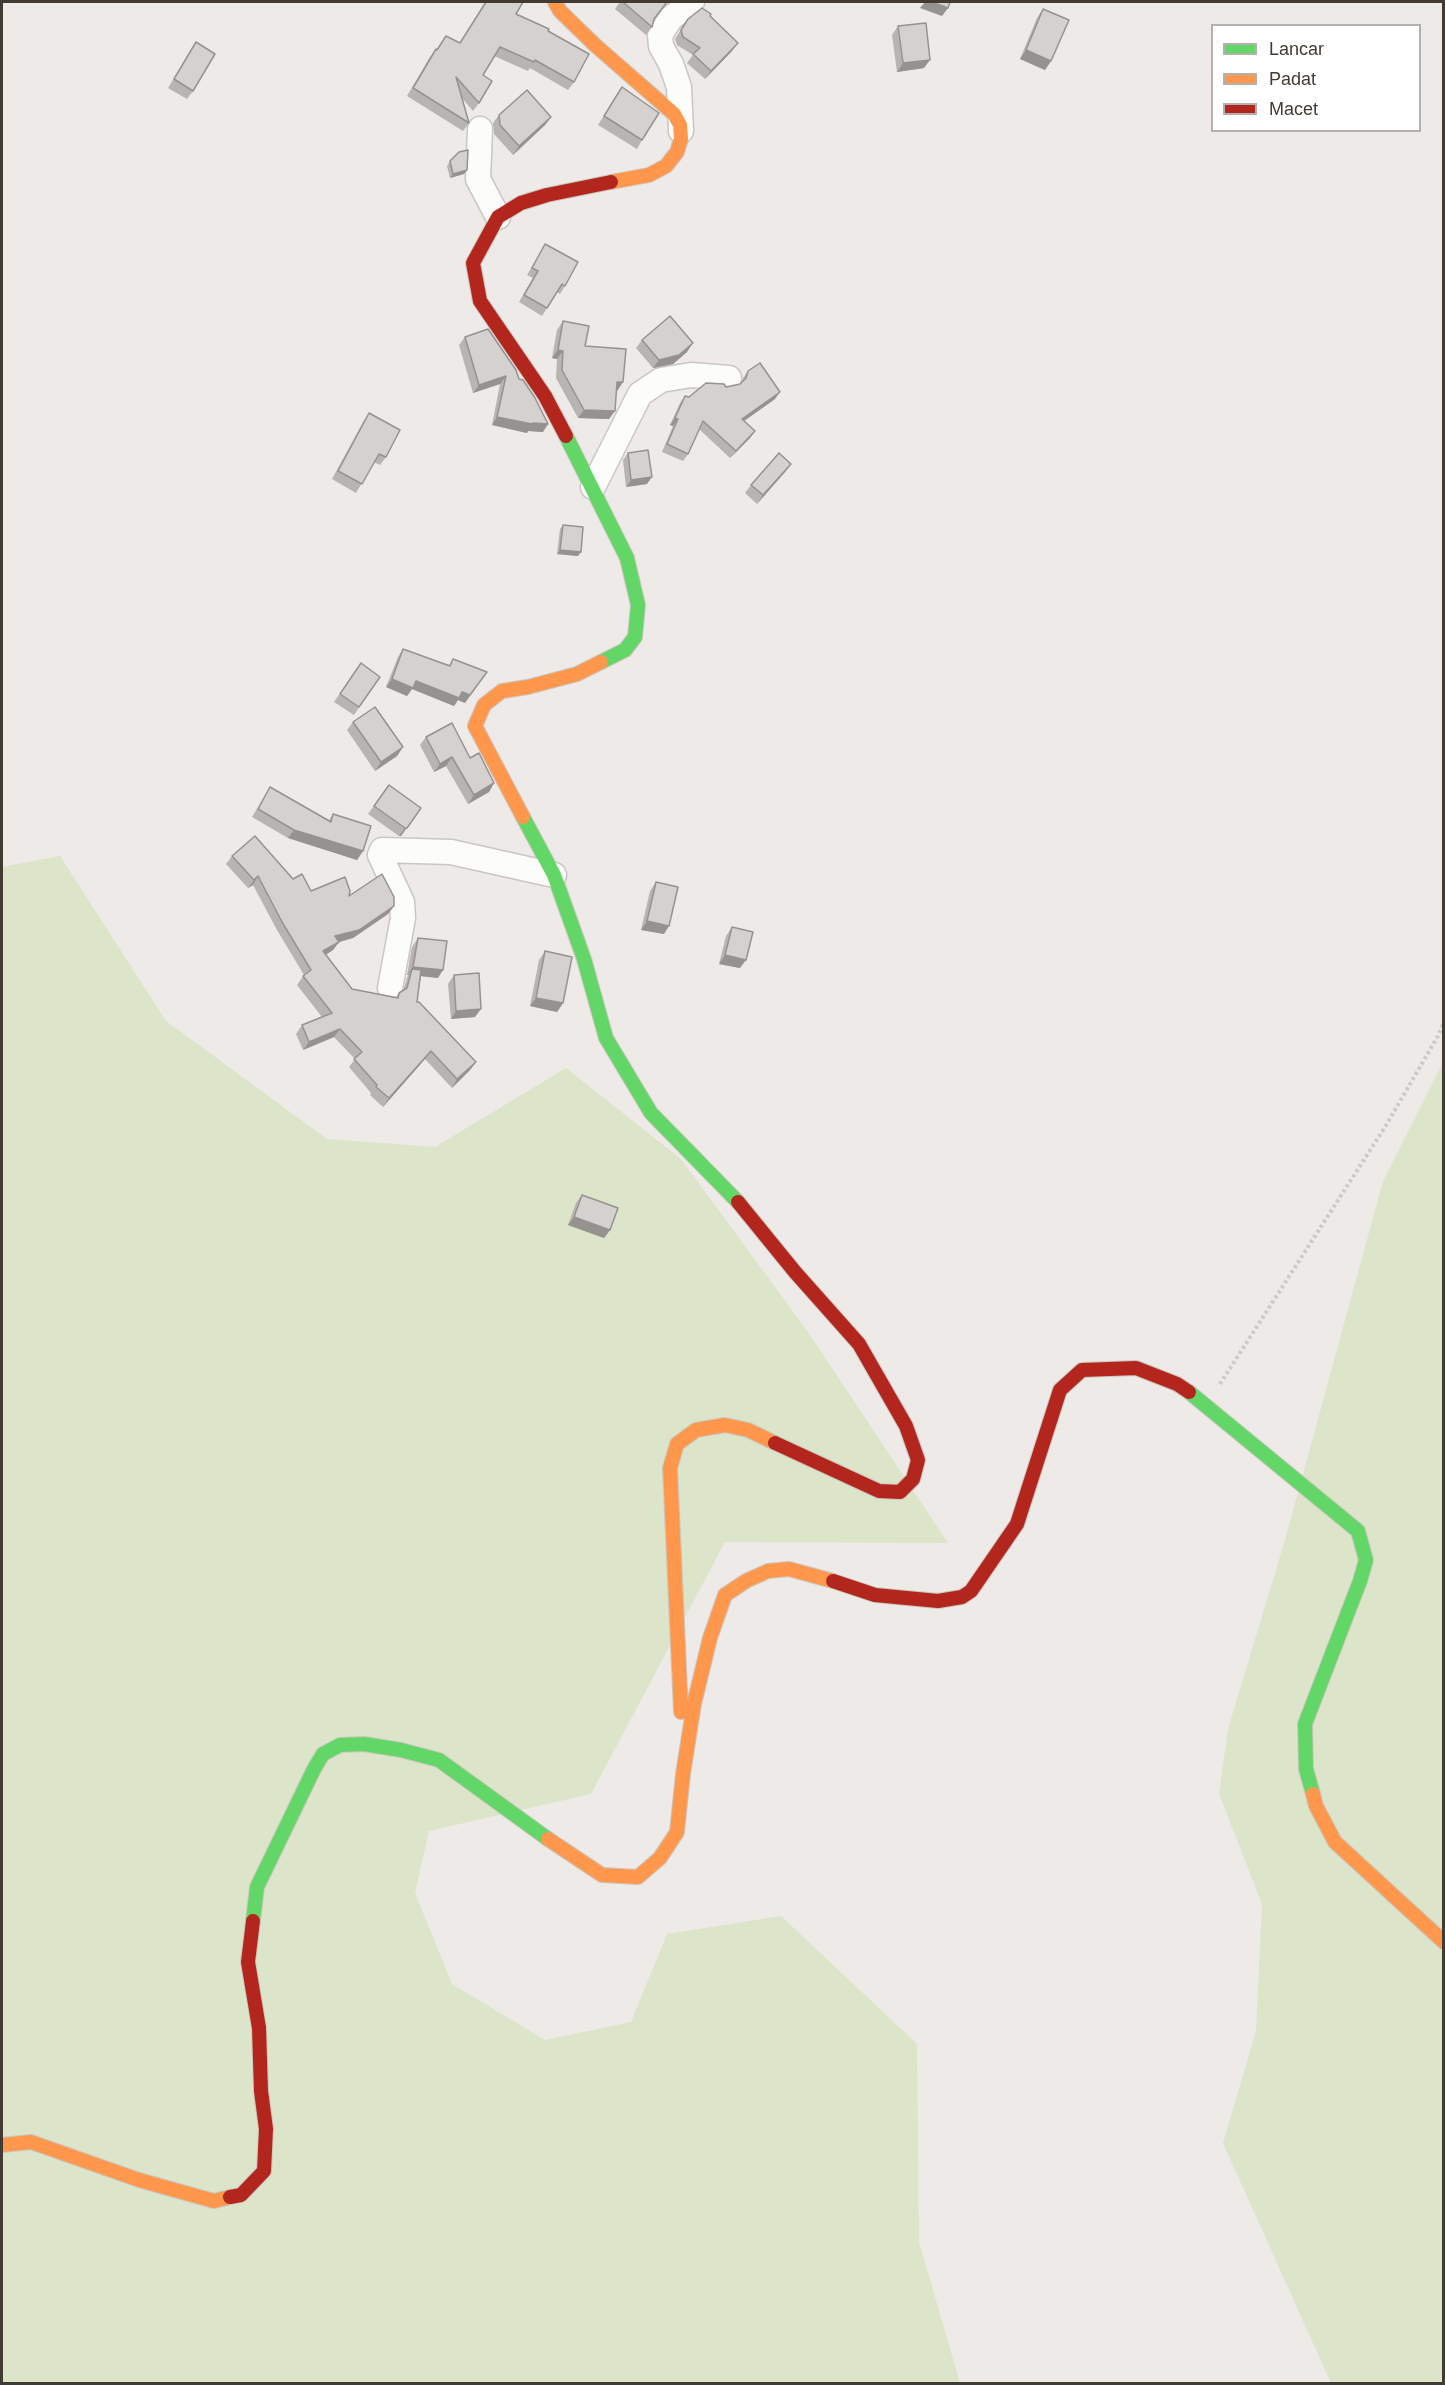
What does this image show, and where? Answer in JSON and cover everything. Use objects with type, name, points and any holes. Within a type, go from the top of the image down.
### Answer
[{"type":"street","points":[[555,2],[560,11],[595,45],[674,114],[680,125],[681,139]]},
{"type":"street","points":[[683,1774],[670,1468],[677,1444],[696,1430],[725,1425],[748,1430],[879,1491],[900,1492],[913,1479],[918,1460],[906,1426],[859,1344],[795,1272],[741,1205],[651,1113],[606,1038],[580,949],[554,876],[475,726],[484,705],[502,691],[528,687],[576,674],[625,650],[635,638],[638,605],[627,558],[593,487],[545,396],[480,300],[473,263],[498,218],[520,203],[547,195],[649,175],[666,166],[677,152],[681,139],[679,87],[671,64],[661,46],[660,35],[671,18],[692,2]]},
{"type":"street","points":[[480,129],[478,179],[498,218]]},
{"type":"street","points":[[593,487],[640,394],[661,380],[691,375],[729,378]]},
{"type":"street","points":[[390,988],[403,918],[402,902],[380,855],[382,850],[451,852],[554,876]]},
{"type":"street","points":[[2,2145],[31,2142],[139,2180],[214,2201],[241,2194],[264,2171],[266,2129],[261,2091],[259,2028],[248,1962],[257,1887],[323,1754],[340,1745],[364,1744],[401,1750],[439,1760],[570,1855],[602,1875],[639,1877],[660,1858],[677,1832],[694,1704],[710,1638],[725,1595],[746,1581],[768,1571],[789,1569],[813,1574],[875,1595],[938,1601],[962,1598],[971,1591],[1017,1524],[1060,1390],[1082,1370],[1136,1368],[1177,1384],[1207,1405],[1358,1532],[1366,1560],[1305,1724],[1306,1769],[1316,1806],[1335,1842],[1443,1942]]},
{"type":"path","points":[[1207,1405],[1385,1127],[1438,1036],[1443,1022]]},
{"type":"green space","points":[[60,856],[166,1021],[327,1139],[435,1147],[566,1068],[681,1159],[808,1332],[948,1543],[725,1542],[591,1794],[429,1831],[415,1893],[452,1984],[545,2040],[631,2022],[667,1934],[781,1916],[917,2044],[919,2242],[960,2383],[2,2384],[2,867]]},
{"type":"green space","points":[[1443,1062],[1443,2383],[1331,2383],[1223,2143],[1256,2031],[1262,1904],[1219,1794],[1228,1729],[1285,1540],[1383,1181]]},
{"type":"building","points":[[486,2],[523,2],[516,14],[549,29],[548,31],[589,54],[574,82],[535,60],[534,62],[500,47],[483,75],[492,81],[479,103],[456,77],[469,123],[413,88],[446,36],[460,43]]},
{"type":"building","points":[[623,2],[667,2],[654,19],[652,27]]},
{"type":"building","points":[[932,2],[950,2],[948,8]]},
{"type":"building","points":[[702,8],[711,14],[710,16],[738,43],[711,71],[693,54],[700,48],[683,37],[681,30],[688,19]]},
{"type":"building","points":[[1043,9],[1069,20],[1051,61],[1026,50]]},
{"type":"building","points":[[926,23],[930,60],[903,63],[898,26]]},
{"type":"building","points":[[196,42],[215,54],[193,91],[174,79]]},
{"type":"building","points":[[622,87],[659,113],[642,140],[604,116]]},
{"type":"building","points":[[527,90],[551,117],[519,146],[500,125],[499,115]]},
{"type":"building","points":[[468,150],[467,170],[453,174],[450,161],[459,152]]},
{"type":"building","points":[[545,244],[578,262],[565,286],[562,284],[547,308],[524,295],[538,271],[532,268]]},
{"type":"building","points":[[670,316],[693,343],[679,355],[659,360],[642,340]]},
{"type":"building","points":[[563,321],[589,326],[585,346],[626,349],[623,382],[617,382],[615,411],[584,410],[562,370],[563,351],[558,350]]},
{"type":"building","points":[[488,329],[516,370],[519,379],[523,380],[535,398],[548,424],[532,424],[497,417],[506,376],[479,385],[465,337]]},
{"type":"building","points":[[760,363],[780,392],[742,419],[755,431],[736,451],[703,421],[688,454],[667,444],[685,396],[689,397],[706,383],[724,384],[726,387],[740,384],[746,378],[748,371]]},
{"type":"building","points":[[369,413],[400,430],[386,457],[379,454],[362,484],[338,471]]},
{"type":"building","points":[[648,450],[652,477],[631,480],[628,453]]},
{"type":"building","points":[[779,453],[791,464],[763,495],[751,485]]},
{"type":"building","points":[[563,525],[583,527],[581,552],[560,550]]},
{"type":"building","points":[[403,649],[450,666],[453,659],[487,672],[470,695],[462,692],[459,698],[416,681],[413,688],[392,679]]},
{"type":"building","points":[[361,663],[380,677],[359,707],[340,694]]},
{"type":"building","points":[[375,707],[403,747],[381,762],[353,722]]},
{"type":"building","points":[[452,723],[470,758],[479,753],[494,783],[474,795],[452,757],[440,764],[426,737]]},
{"type":"building","points":[[389,785],[421,808],[407,828],[374,806]]},
{"type":"building","points":[[270,787],[331,822],[333,814],[371,826],[363,851],[294,830],[258,809]]},
{"type":"building","points":[[255,836],[293,879],[302,874],[311,891],[345,877],[350,891],[349,896],[382,874],[394,897],[394,906],[359,930],[335,936],[339,942],[323,951],[352,989],[398,998],[399,993],[407,988],[412,969],[421,970],[417,1002],[476,1062],[457,1079],[431,1051],[389,1098],[376,1087],[377,1085],[354,1059],[362,1052],[340,1029],[309,1042],[302,1025],[332,1013],[303,976],[311,970],[258,876],[254,880],[232,856]]},
{"type":"building","points":[[656,882],[678,887],[669,926],[647,921]]},
{"type":"building","points":[[732,927],[753,932],[746,960],[725,955]]},
{"type":"building","points":[[418,938],[447,941],[443,970],[413,967]]},
{"type":"building","points":[[545,951],[572,957],[563,1003],[536,998]]},
{"type":"building","points":[[479,973],[481,1009],[456,1011],[454,975]]},
{"type":"building","points":[[582,1195],[618,1208],[610,1230],[574,1217]]},
{"type":"traffic: fast","points":[[566,436],[627,558],[638,605],[635,637],[625,650],[601,662]]},
{"type":"traffic: fast","points":[[523,817],[554,875],[584,959],[606,1038],[651,1113],[738,1202]]},
{"type":"traffic: fast","points":[[1189,1392],[1358,1531],[1366,1560],[1305,1724],[1306,1769],[1313,1794]]},
{"type":"traffic: fast","points":[[253,1921],[257,1887],[314,1769],[323,1754],[340,1745],[364,1744],[401,1750],[439,1760],[548,1839]]},
{"type":"traffic: slow","points":[[555,2],[560,11],[595,45],[674,114],[680,125],[681,139],[677,152],[666,166],[649,175],[611,182]]},
{"type":"traffic: slow","points":[[523,817],[475,726],[484,705],[502,691],[528,687],[577,674],[601,662]]},
{"type":"traffic: slow","points":[[681,1712],[670,1468],[677,1444],[696,1430],[725,1425],[748,1430],[775,1443]]},
{"type":"traffic: slow","points":[[548,1839],[602,1875],[638,1877],[660,1858],[677,1832],[694,1704],[710,1638],[725,1595],[746,1581],[768,1571],[789,1569],[833,1581]]},
{"type":"traffic: slow","points":[[1313,1794],[1316,1806],[1335,1842],[1444,1942]]},
{"type":"traffic: slow","points":[[2,2145],[31,2142],[139,2180],[214,2201],[230,2197]]},
{"type":"traffic: jam","points":[[566,436],[545,396],[480,301],[473,263],[498,217],[521,203],[547,195],[611,182]]},
{"type":"traffic: jam","points":[[738,1202],[795,1272],[859,1344],[906,1426],[918,1460],[913,1479],[900,1492],[879,1491],[775,1443]]},
{"type":"traffic: jam","points":[[833,1581],[875,1595],[938,1601],[962,1597],[971,1591],[1017,1524],[1060,1390],[1082,1370],[1136,1368],[1177,1384],[1189,1392]]},
{"type":"traffic: jam","points":[[230,2197],[241,2195],[264,2171],[266,2129],[261,2091],[259,2028],[248,1962],[253,1921]]}]
